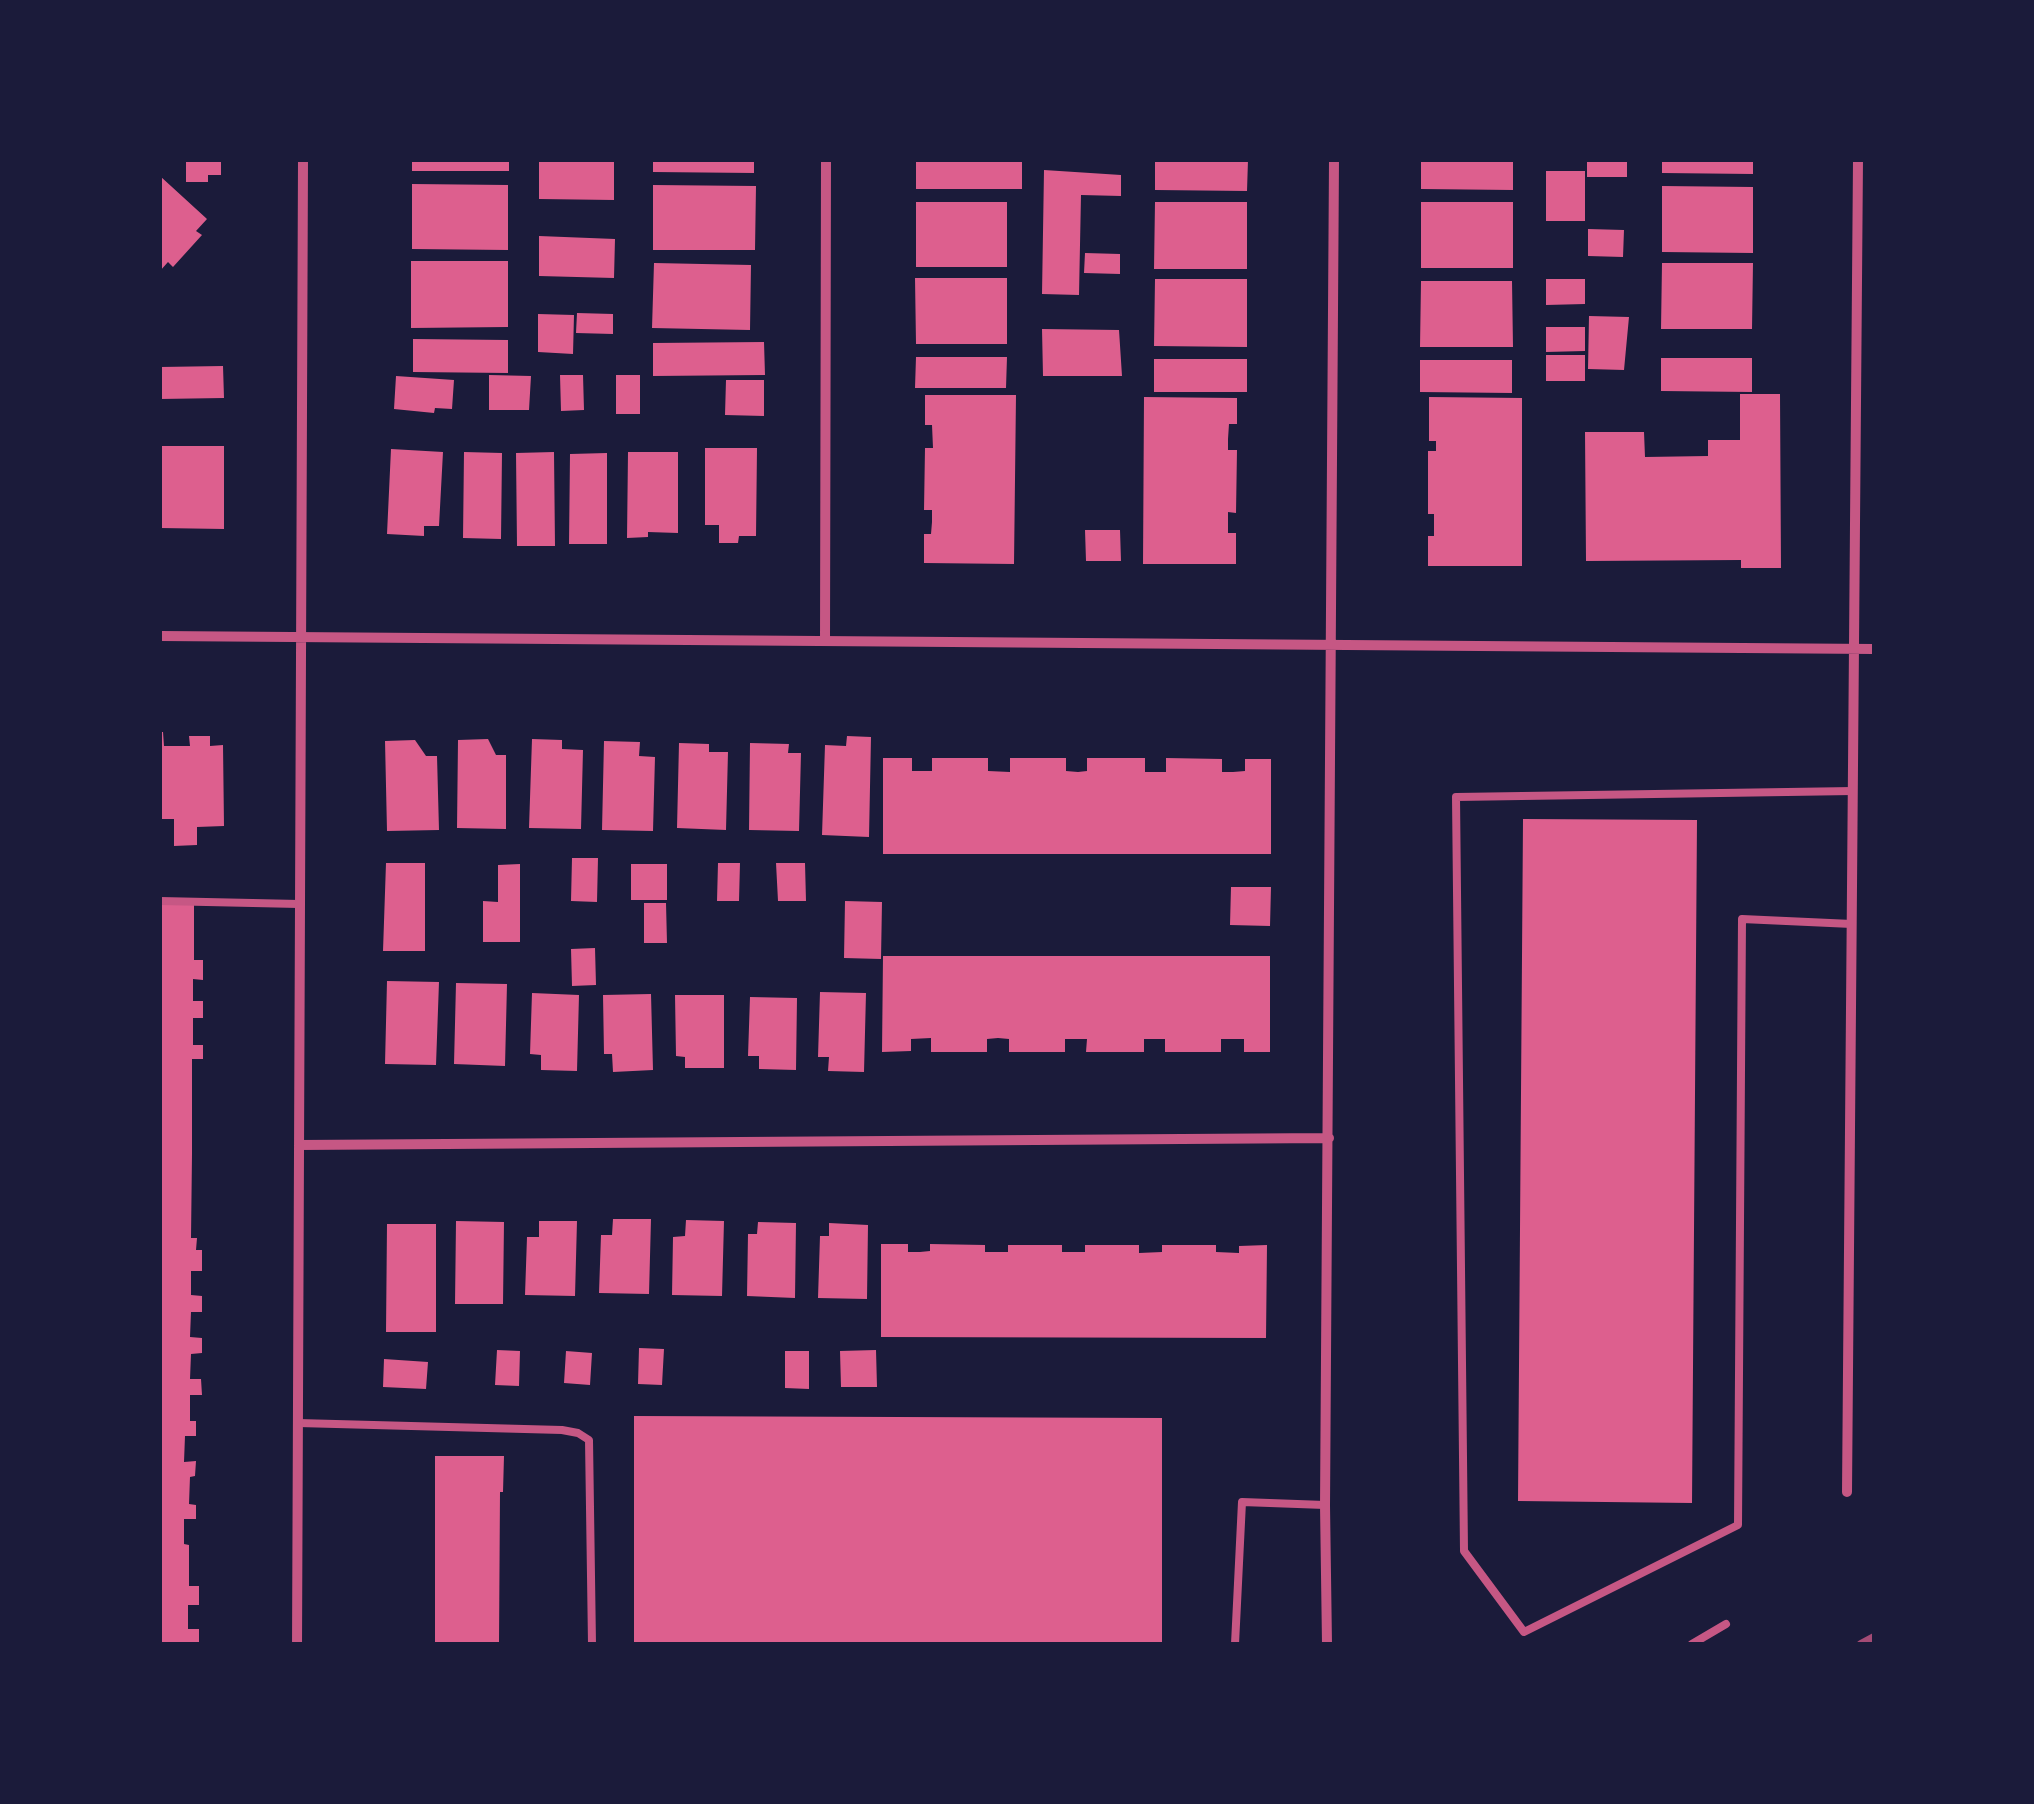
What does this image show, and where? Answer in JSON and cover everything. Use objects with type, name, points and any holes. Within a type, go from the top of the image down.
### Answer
[{"type":"street","points":[[297,1644],[303,160]]},
{"type":"street","points":[[825,641],[826,160]]},
{"type":"street","points":[[1327,1644],[1324,1505],[1334,160]]},
{"type":"street","points":[[1847,1492],[1858,160]]},
{"type":"street","points":[[160,636],[1874,650]]},
{"type":"street","points":[[299,1145],[1329,1138]]},
{"type":"lane","points":[[1852,924],[1742,920],[1738,1524],[1524,1632],[1464,1551],[1456,797],[1853,791]]},
{"type":"lane","points":[[160,900],[299,904]]},
{"type":"lane","points":[[298,1423],[562,1430],[589,1440],[592,1644]]},
{"type":"lane","points":[[1235,1644],[1242,1502],[1324,1505]]},
{"type":"lane","points":[[1692,1644],[1726,1624]]},
{"type":"building","points":[[186,160],[221,160],[221,175],[208,175],[208,182],[186,182]]},
{"type":"building","points":[[412,160],[509,160],[509,171],[412,171]]},
{"type":"building","points":[[539,160],[614,161],[614,200],[539,199]]},
{"type":"building","points":[[653,160],[754,160],[754,173],[653,172]]},
{"type":"building","points":[[916,160],[1022,160],[1022,189],[916,189]]},
{"type":"building","points":[[1155,160],[1248,160],[1247,191],[1155,190]]},
{"type":"building","points":[[1421,160],[1513,160],[1513,190],[1421,189]]},
{"type":"building","points":[[1587,160],[1627,160],[1627,177],[1587,177]]},
{"type":"building","points":[[1662,160],[1753,160],[1753,174],[1662,173]]},
{"type":"building","points":[[1044,170],[1121,175],[1121,196],[1081,195],[1079,295],[1042,294]]},
{"type":"building","points":[[1546,171],[1585,171],[1585,221],[1546,221]]},
{"type":"building","points":[[160,176],[207,219],[196,231],[202,235],[173,267],[168,262],[160,271]]},
{"type":"building","points":[[412,184],[508,185],[508,250],[412,249]]},
{"type":"building","points":[[653,185],[756,186],[755,250],[653,250]]},
{"type":"building","points":[[1662,186],[1753,187],[1753,253],[1662,252]]},
{"type":"building","points":[[916,202],[1007,202],[1007,267],[916,267]]},
{"type":"building","points":[[1155,202],[1247,202],[1247,269],[1154,269]]},
{"type":"building","points":[[1421,202],[1513,202],[1513,268],[1421,268]]},
{"type":"building","points":[[1588,229],[1624,230],[1623,257],[1588,256]]},
{"type":"building","points":[[539,236],[615,239],[614,278],[539,276]]},
{"type":"building","points":[[1085,253],[1120,254],[1120,274],[1084,273]]},
{"type":"building","points":[[411,261],[508,261],[508,327],[411,328]]},
{"type":"building","points":[[654,263],[751,265],[750,330],[652,328]]},
{"type":"building","points":[[1662,263],[1753,263],[1752,329],[1661,329]]},
{"type":"building","points":[[915,278],[1007,278],[1007,344],[916,344]]},
{"type":"building","points":[[1155,279],[1247,279],[1247,347],[1154,346]]},
{"type":"building","points":[[1546,279],[1585,279],[1585,304],[1546,305]]},
{"type":"building","points":[[1421,281],[1512,281],[1513,347],[1420,347]]},
{"type":"building","points":[[577,313],[613,314],[613,334],[576,333]]},
{"type":"building","points":[[538,314],[574,315],[573,354],[538,352]]},
{"type":"building","points":[[1589,316],[1629,317],[1624,370],[1588,369]]},
{"type":"building","points":[[1546,327],[1585,327],[1585,351],[1546,352]]},
{"type":"building","points":[[1042,329],[1119,330],[1122,376],[1043,376]]},
{"type":"building","points":[[413,339],[508,340],[508,373],[413,372]]},
{"type":"building","points":[[764,342],[765,375],[653,376],[653,343]]},
{"type":"building","points":[[1546,355],[1585,355],[1585,381],[1546,381]]},
{"type":"building","points":[[916,357],[1007,357],[1006,388],[915,388]]},
{"type":"building","points":[[1661,358],[1752,358],[1752,392],[1661,391]]},
{"type":"building","points":[[1154,359],[1247,359],[1247,392],[1154,392]]},
{"type":"building","points":[[1420,360],[1512,360],[1512,393],[1420,392]]},
{"type":"building","points":[[223,366],[224,398],[160,399],[160,367]]},
{"type":"building","points":[[489,375],[531,376],[529,410],[489,410]]},
{"type":"building","points":[[560,375],[583,375],[584,410],[561,411]]},
{"type":"building","points":[[616,375],[640,375],[640,414],[616,414]]},
{"type":"building","points":[[396,376],[454,380],[452,409],[435,408],[434,413],[394,409]]},
{"type":"building","points":[[726,380],[764,380],[764,416],[725,415]]},
{"type":"building","points":[[1740,394],[1780,394],[1781,568],[1741,568],[1741,560],[1586,561],[1585,432],[1644,432],[1645,457],[1708,456],[1708,440],[1740,440]]},
{"type":"building","points":[[925,395],[1016,395],[1014,564],[924,563],[924,534],[931,534],[932,522],[932,510],[924,510],[925,448],[933,448],[932,425],[925,425]]},
{"type":"building","points":[[1144,397],[1237,398],[1237,424],[1229,424],[1228,439],[1228,450],[1237,450],[1236,513],[1228,512],[1228,533],[1236,533],[1236,564],[1143,564]]},
{"type":"building","points":[[1429,397],[1522,398],[1522,566],[1428,566],[1428,536],[1434,536],[1434,514],[1428,514],[1428,451],[1436,451],[1436,441],[1429,441]]},
{"type":"building","points":[[160,446],[224,446],[224,529],[160,528]]},
{"type":"building","points":[[705,448],[757,448],[756,536],[739,536],[738,543],[719,543],[719,525],[705,525]]},
{"type":"building","points":[[391,449],[443,452],[439,526],[424,526],[424,536],[387,534]]},
{"type":"building","points":[[464,452],[502,453],[501,539],[463,538]]},
{"type":"building","points":[[554,452],[555,546],[517,546],[516,453]]},
{"type":"building","points":[[628,452],[678,452],[678,533],[648,532],[648,537],[627,538]]},
{"type":"building","points":[[607,453],[607,544],[569,544],[570,454]]},
{"type":"building","points":[[1085,530],[1120,530],[1121,561],[1086,561]]},
{"type":"building","points":[[160,732],[164,746],[190,746],[189,736],[210,736],[210,746],[223,745],[224,826],[197,827],[197,845],[174,846],[174,819],[160,819]]},
{"type":"building","points":[[847,736],[871,737],[869,837],[822,835],[825,745],[846,746]]},
{"type":"building","points":[[488,739],[496,755],[506,755],[506,829],[457,828],[458,740]]},
{"type":"building","points":[[532,739],[562,740],[562,749],[583,750],[581,829],[529,828]]},
{"type":"building","points":[[415,740],[426,756],[437,756],[439,830],[387,831],[385,741]]},
{"type":"building","points":[[604,741],[640,742],[639,756],[655,757],[653,831],[602,830]]},
{"type":"building","points":[[679,743],[709,744],[709,752],[728,752],[726,830],[677,828]]},
{"type":"building","points":[[750,743],[789,744],[788,753],[801,753],[799,831],[749,830]]},
{"type":"building","points":[[883,758],[912,758],[912,771],[932,771],[932,758],[988,758],[988,771],[1010,772],[1010,758],[1066,758],[1066,771],[1078,772],[1087,771],[1087,758],[1145,758],[1145,772],[1166,772],[1166,758],[1222,759],[1222,772],[1245,771],[1245,759],[1271,759],[1271,854],[883,854]]},
{"type":"building","points":[[1523,819],[1697,820],[1692,1503],[1518,1501]]},
{"type":"building","points":[[572,858],[598,858],[597,902],[571,901]]},
{"type":"building","points":[[386,863],[425,863],[425,951],[383,951]]},
{"type":"building","points":[[718,863],[740,863],[739,901],[717,901]]},
{"type":"building","points":[[776,863],[805,863],[806,901],[778,901]]},
{"type":"building","points":[[520,864],[520,942],[483,942],[483,901],[498,902],[498,865]]},
{"type":"building","points":[[631,864],[667,864],[667,900],[631,900]]},
{"type":"building","points":[[1231,887],[1271,887],[1270,926],[1230,925]]},
{"type":"building","points":[[845,901],[882,902],[881,959],[844,958]]},
{"type":"building","points":[[644,903],[666,903],[667,943],[644,943]]},
{"type":"building","points":[[160,905],[194,905],[194,960],[203,960],[203,980],[193,979],[193,1001],[203,1001],[203,1018],[193,1018],[193,1045],[203,1045],[203,1059],[192,1059],[191,1238],[197,1238],[196,1250],[202,1250],[202,1271],[191,1271],[191,1295],[202,1296],[202,1312],[191,1312],[190,1337],[202,1338],[202,1353],[191,1354],[190,1379],[201,1379],[202,1395],[190,1395],[190,1421],[196,1421],[196,1436],[185,1436],[184,1462],[196,1461],[195,1476],[190,1477],[189,1504],[196,1505],[196,1519],[184,1519],[184,1544],[189,1545],[189,1586],[199,1586],[199,1605],[188,1605],[188,1629],[199,1629],[199,1644],[160,1644]]},
{"type":"building","points":[[595,948],[596,985],[572,986],[571,949]]},
{"type":"building","points":[[883,956],[1270,956],[1270,1052],[1244,1052],[1244,1039],[1221,1039],[1221,1052],[1165,1052],[1165,1039],[1144,1039],[1144,1052],[1086,1052],[1087,1039],[1065,1039],[1065,1052],[1009,1052],[1009,1039],[998,1038],[987,1039],[987,1052],[931,1052],[931,1038],[911,1039],[911,1051],[882,1052]]},
{"type":"building","points":[[387,981],[439,982],[436,1065],[385,1064]]},
{"type":"building","points":[[456,983],[507,984],[505,1066],[454,1064]]},
{"type":"building","points":[[820,992],[866,993],[864,1072],[828,1071],[829,1057],[818,1057]]},
{"type":"building","points":[[532,993],[579,995],[577,1071],[541,1070],[541,1055],[530,1054]]},
{"type":"building","points":[[651,994],[653,1070],[613,1072],[612,1054],[604,1054],[603,995]]},
{"type":"building","points":[[675,995],[724,995],[724,1068],[685,1068],[685,1057],[676,1056]]},
{"type":"building","points":[[750,997],[797,998],[796,1070],[759,1069],[759,1056],[748,1056]]},
{"type":"building","points":[[613,1219],[651,1219],[649,1294],[599,1293],[601,1235],[612,1235]]},
{"type":"building","points":[[686,1220],[724,1221],[722,1296],[672,1295],[673,1237],[685,1236]]},
{"type":"building","points":[[456,1221],[504,1222],[503,1304],[455,1304]]},
{"type":"building","points":[[539,1221],[577,1221],[575,1296],[525,1295],[527,1237],[539,1237]]},
{"type":"building","points":[[758,1222],[796,1223],[795,1298],[747,1296],[748,1234],[757,1234]]},
{"type":"building","points":[[829,1223],[868,1225],[867,1299],[818,1298],[820,1236],[829,1236]]},
{"type":"building","points":[[387,1224],[436,1224],[436,1332],[386,1332]]},
{"type":"building","points":[[881,1244],[908,1244],[908,1252],[930,1251],[930,1244],[985,1245],[985,1252],[1008,1252],[1008,1245],[1062,1245],[1062,1252],[1085,1252],[1085,1245],[1139,1245],[1139,1253],[1162,1252],[1162,1245],[1216,1245],[1216,1252],[1239,1253],[1239,1246],[1267,1245],[1266,1338],[881,1337]]},
{"type":"building","points":[[639,1348],[664,1349],[662,1385],[638,1384]]},
{"type":"building","points":[[497,1350],[520,1351],[519,1386],[495,1385]]},
{"type":"building","points":[[876,1350],[877,1387],[841,1387],[840,1351]]},
{"type":"building","points":[[566,1351],[592,1353],[590,1385],[564,1383]]},
{"type":"building","points":[[785,1351],[809,1351],[809,1389],[785,1388]]},
{"type":"building","points":[[384,1359],[428,1362],[426,1389],[383,1387]]},
{"type":"building","points":[[634,1416],[1162,1418],[1162,1644],[634,1644]]},
{"type":"building","points":[[435,1456],[504,1456],[500,1492],[499,1644],[435,1644]]},
{"type":"railway","points":[[1861,1644],[1874,1637]]}]
